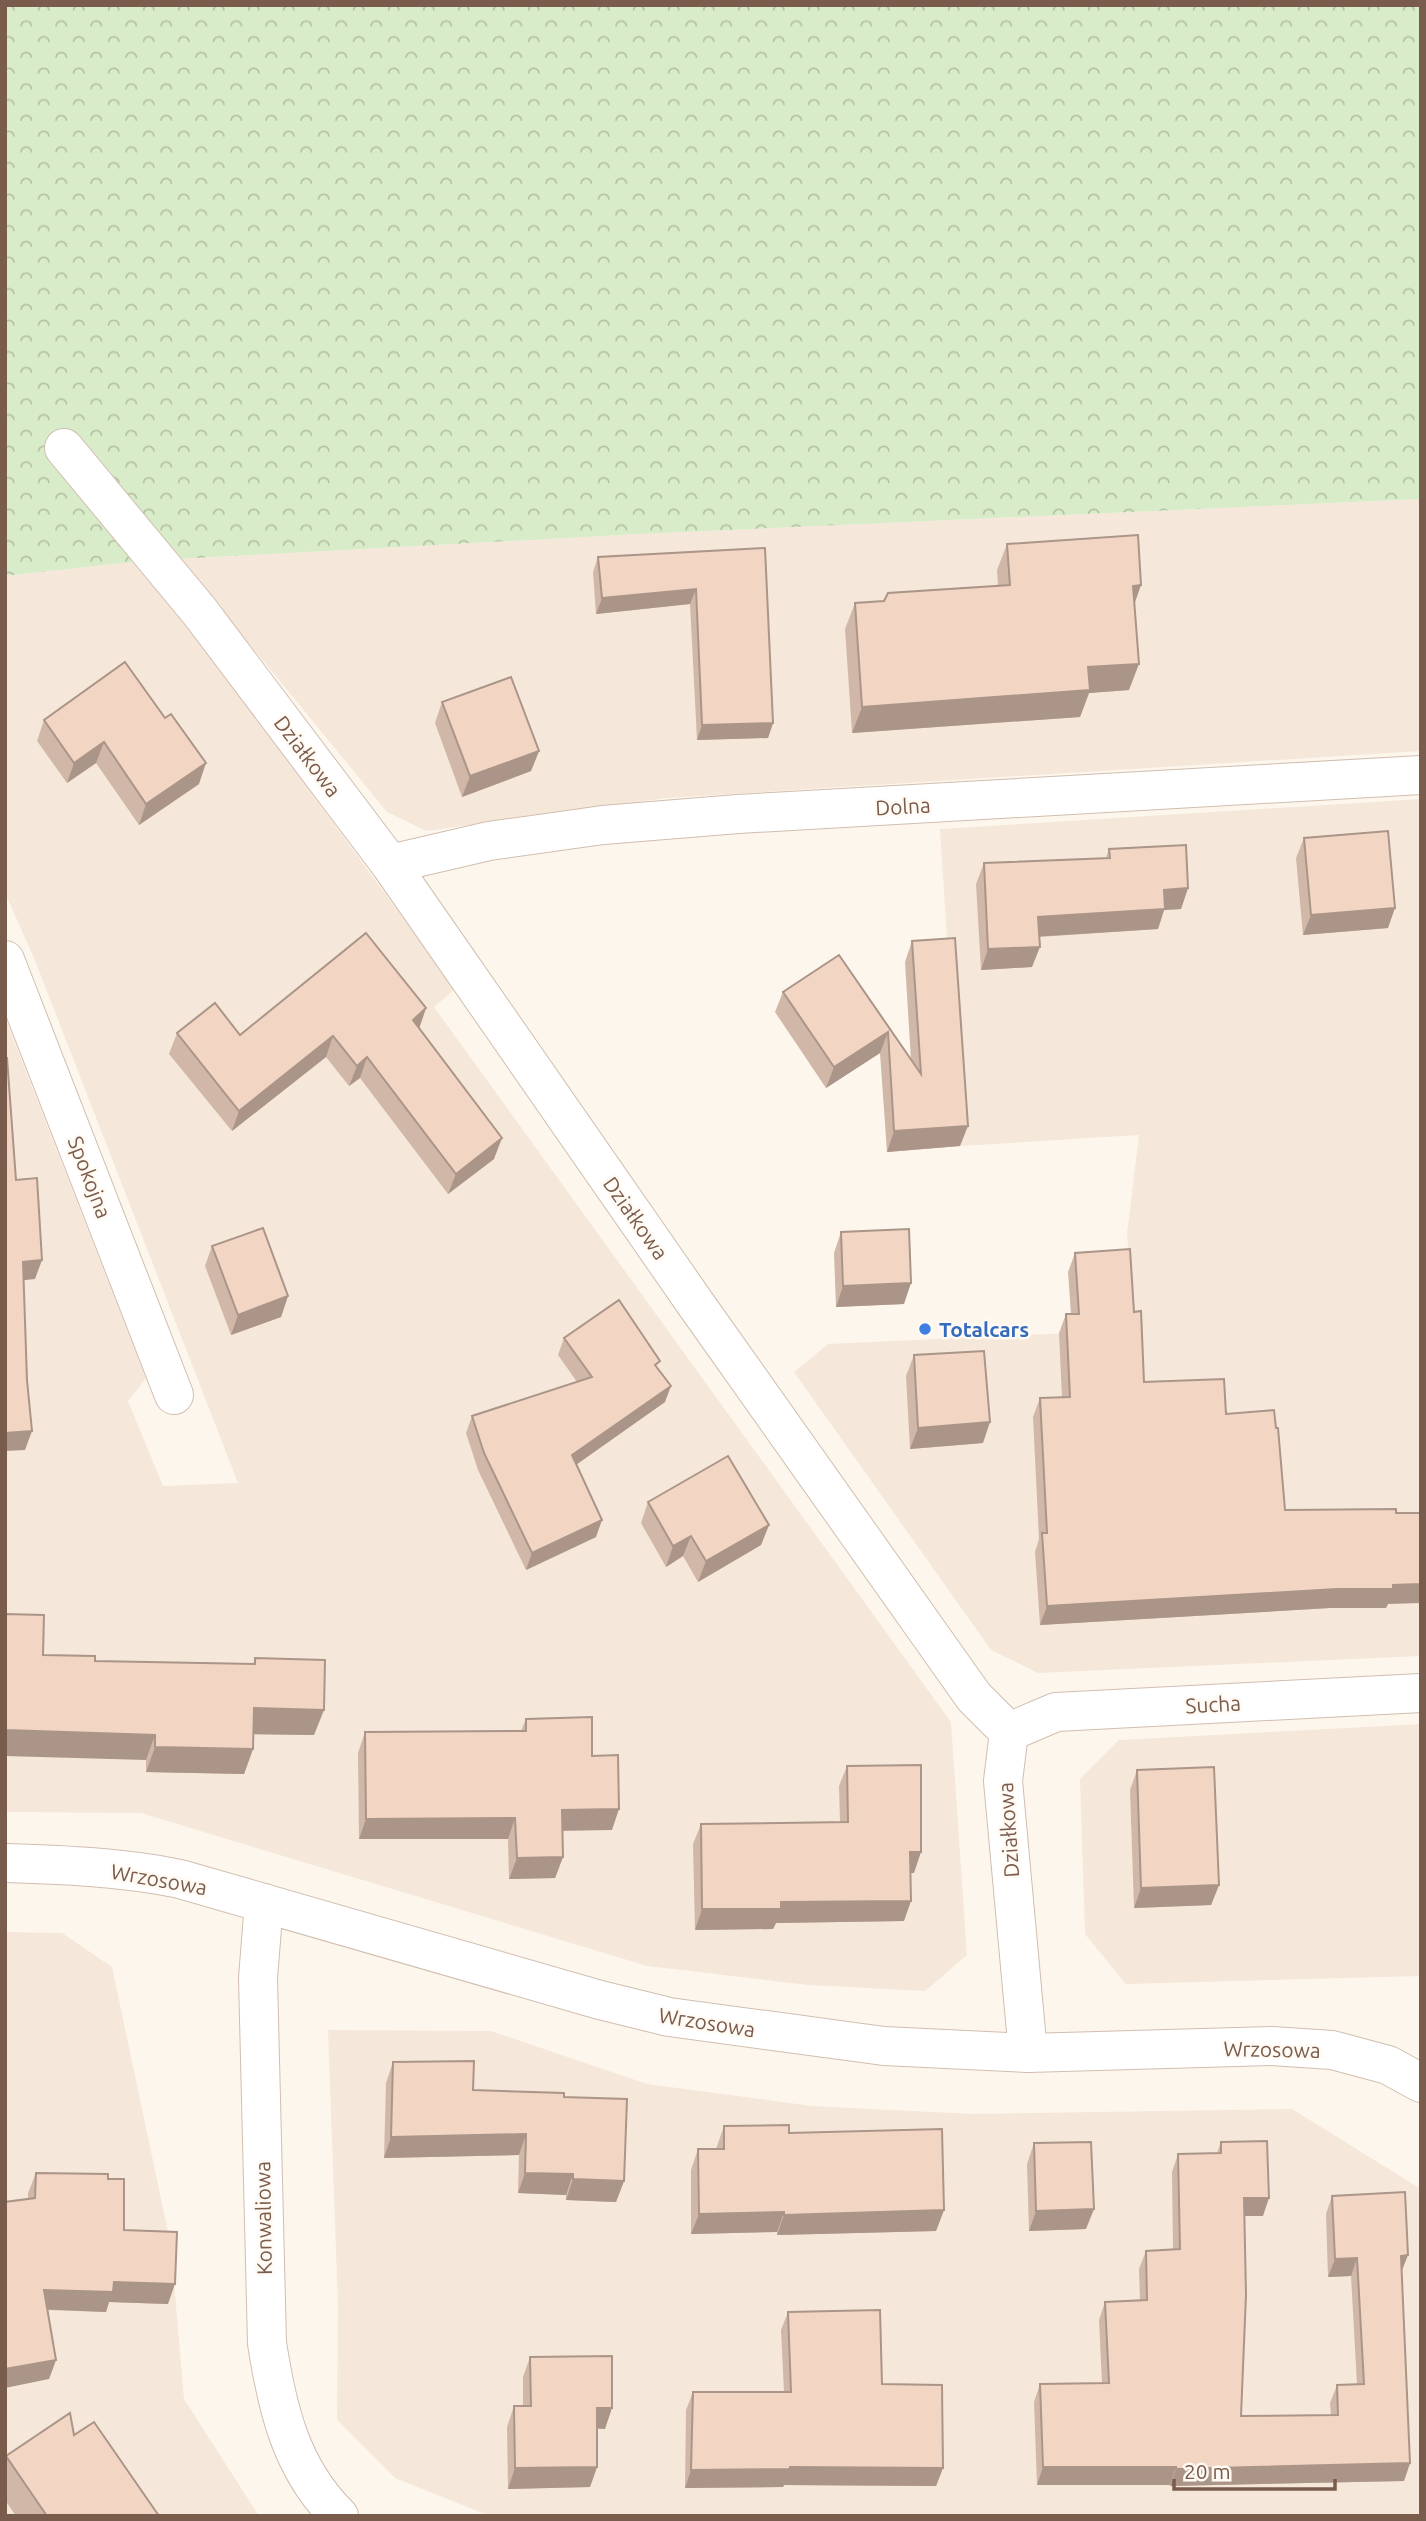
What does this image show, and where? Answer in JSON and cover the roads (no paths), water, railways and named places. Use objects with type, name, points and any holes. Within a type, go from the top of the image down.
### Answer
[{"type":"street","name":"Działkowa","points":[[64,449],[200,612],[390,864],[703,1315],[974,1697],[1009,1732],[1003,1781],[1028,2053]]},
{"type":"street","name":"Dolna","points":[[390,864],[489,841],[603,825],[738,814],[1421,775]]},
{"type":"street","name":"Spokojna","points":[[5,960],[174,1395]]},
{"type":"street","name":"Sucha","points":[[1009,1732],[1056,1712],[1421,1693]]},
{"type":"street","name":"Wrzosowa","points":[[5,1863],[66,1865],[159,1875],[600,2000],[669,2017],[884,2046],[1028,2053],[1272,2046],[1332,2050],[1388,2065],[1421,2083]]},
{"type":"street","name":"Konwaliowa","points":[[264,1903],[258,1978],[267,2343],[274,2392],[287,2436],[306,2476],[339,2516]]},
{"type":"place","name":"Totalcars","points":[[925,1329]]}]
